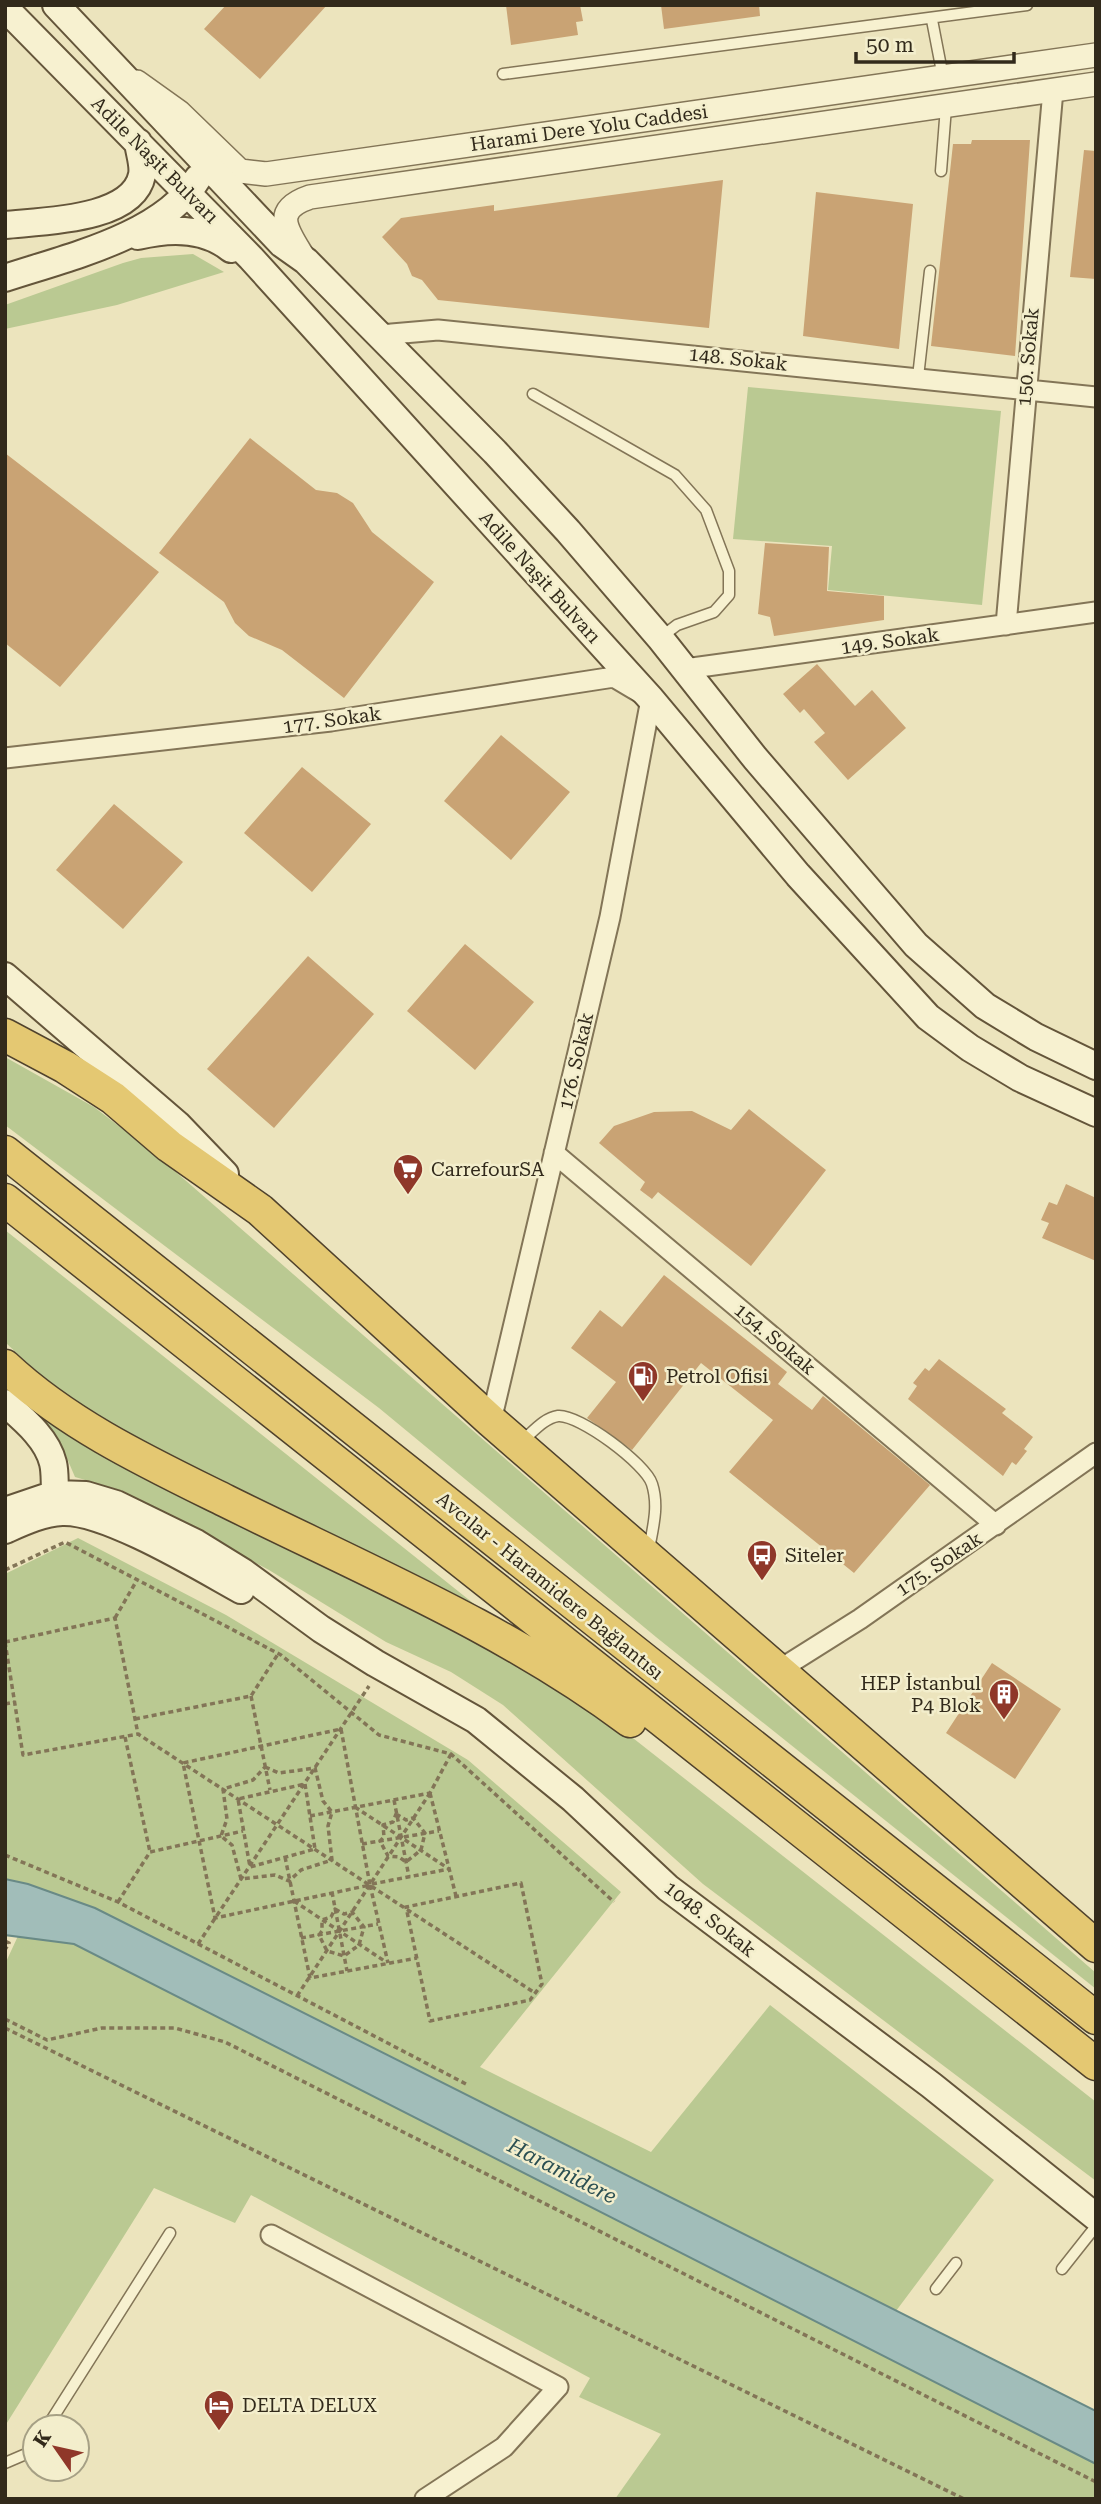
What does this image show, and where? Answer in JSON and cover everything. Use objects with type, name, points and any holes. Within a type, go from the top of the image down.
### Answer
[{"type":"highway","points":[[5,1035],[65,1067],[113,1098],[169,1146],[260,1210],[491,1420],[1089,1939]]},
{"type":"highway","name":"Avcılar - Haramidere Bağlantısı","points":[[5,1152],[1096,2018]]},
{"type":"highway","name":"Avcılar - Haramidere Bağlantısı","points":[[5,1200],[1096,2064]]},
{"type":"highway","points":[[5,1366],[73,1420],[192,1485],[550,1665],[624,1717],[782,1838],[820,1862],[861,1879]]},
{"type":"main road","name":"Adile Naşit Bulvarı","points":[[56,5],[282,244],[306,261],[495,452],[660,638],[755,758],[916,945],[985,1006],[1036,1037],[1096,1066]]},
{"type":"main road","name":"Adile Naşit Bulvarı","points":[[5,8],[276,286],[651,699],[798,875],[929,1017],[970,1048],[1020,1078],[1096,1113]]},
{"type":"main road","points":[[5,225],[92,214],[125,201],[136,189],[142,174],[138,142]]},
{"type":"main road","points":[[5,278],[112,240],[164,215],[202,172],[198,154]]},
{"type":"main road","points":[[112,240],[157,231],[200,233],[226,245],[276,286]]},
{"type":"main road","points":[[651,699],[685,669]]},
{"type":"main road","points":[[798,875],[832,847]]},
{"type":"main road","points":[[5,976],[177,1124],[260,1210]]},
{"type":"main road","points":[[5,1403],[31,1426],[46,1447],[53,1462],[59,1503]]},
{"type":"main road","name":"1048. Sokak","points":[[59,1503],[101,1498],[196,1543],[381,1667],[476,1720],[509,1744],[668,1888],[931,2085],[1096,2217]]},
{"type":"main road","points":[[5,1511],[59,1503]]},
{"type":"main road","points":[[5,1530],[59,1503]]},
{"type":"street","name":"Harami Dere Yolu Caddesi","points":[[118,69],[161,97],[240,171],[251,174],[281,173],[1096,55]]},
{"type":"street","points":[[943,77],[946,107]]},
{"type":"street","name":"Harami Dere Yolu Caddesi","points":[[306,261],[285,226],[285,214],[291,206],[310,197],[1096,84]]},
{"type":"street","name":"150. Sokak","points":[[1006,625],[1053,90]]},
{"type":"street","name":"148. Sokak","points":[[380,335],[438,330],[1096,397]]},
{"type":"street","name":"149. Sokak","points":[[685,669],[1096,612]]},
{"type":"street","name":"177. Sokak","points":[[5,758],[331,721],[614,677],[651,699]]},
{"type":"street","name":"176. Sokak","points":[[491,1420],[610,917],[651,699]]},
{"type":"street","name":"154. Sokak","points":[[554,1153],[996,1525]]},
{"type":"street","name":"175. Sokak","points":[[779,1670],[823,1644],[1096,1453]]},
{"type":"street","points":[[271,2235],[558,2387],[504,2447],[425,2499]]},
{"type":"lane","points":[[503,74],[932,20],[1027,5]]},
{"type":"lane","points":[[932,20],[943,77]]},
{"type":"lane","points":[[941,171],[946,107]]},
{"type":"lane","points":[[918,377],[930,271]]},
{"type":"lane","points":[[533,394],[675,475],[706,510],[729,571],[729,595],[714,612],[677,625],[660,638]]},
{"type":"lane","points":[[519,1444],[549,1418],[562,1416],[577,1421],[643,1468],[652,1481],[656,1504],[648,1556]]},
{"type":"lane","points":[[1062,2269],[1096,2226]]},
{"type":"lane","points":[[56,2413],[170,2233]]},
{"type":"lane","points":[[936,2289],[956,2263]]},
{"type":"path","points":[[5,1570],[65,1542],[278,1654],[379,1735],[451,1754],[614,1902]]},
{"type":"path","points":[[137,1580],[115,1618],[138,1734]]},
{"type":"path","points":[[115,1618],[5,1642],[23,1755],[138,1734],[535,1993]]},
{"type":"path","points":[[270,1791],[251,1696],[278,1654]]},
{"type":"path","points":[[198,1944],[381,1667]]},
{"type":"path","points":[[135,1719],[251,1696]]},
{"type":"path","points":[[5,1702],[14,1700]]},
{"type":"path","points":[[183,1763],[341,1729]]},
{"type":"path","points":[[341,1729],[370,1885],[388,1963]]},
{"type":"path","points":[[124,1737],[150,1852]]},
{"type":"path","points":[[298,1996],[430,1793],[451,1754]]},
{"type":"path","points":[[183,1763],[215,1918]]},
{"type":"path","points":[[265,1767],[279,1773],[315,1768]]},
{"type":"path","points":[[223,1789],[253,1780],[265,1767]]},
{"type":"path","points":[[315,1768],[323,1801],[332,1811]]},
{"type":"path","points":[[238,1799],[304,1784]]},
{"type":"path","points":[[304,1784],[315,1849]]},
{"type":"path","points":[[221,1836],[227,1819],[223,1789]]},
{"type":"path","points":[[310,1816],[430,1793]]},
{"type":"path","points":[[430,1793],[456,1896]]},
{"type":"path","points":[[238,1799],[250,1867]]},
{"type":"path","points":[[394,1800],[409,1877]]},
{"type":"path","points":[[355,1807],[449,1869]]},
{"type":"path","points":[[332,1811],[328,1826],[332,1860]]},
{"type":"path","points":[[383,1825],[393,1822],[396,1814]]},
{"type":"path","points":[[396,1814],[406,1820],[413,1818]]},
{"type":"path","points":[[413,1818],[425,1833]]},
{"type":"path","points":[[380,1841],[384,1837],[383,1825]]},
{"type":"path","points":[[118,1902],[150,1852],[243,1831]]},
{"type":"path","points":[[362,1844],[439,1831]]},
{"type":"path","points":[[406,1862],[421,1850],[425,1833]]},
{"type":"path","points":[[221,1836],[232,1845],[241,1879]]},
{"type":"path","points":[[380,1841],[388,1856]]},
{"type":"path","points":[[250,1867],[315,1849]]},
{"type":"path","points":[[5,1855],[118,1902],[466,2084]]},
{"type":"path","points":[[388,1856],[399,1857],[406,1862]]},
{"type":"path","points":[[285,1857],[310,1978]]},
{"type":"path","points":[[289,1881],[301,1870],[332,1860]]},
{"type":"path","points":[[215,1918],[449,1869]]},
{"type":"path","points":[[241,1879],[275,1875],[289,1881]]},
{"type":"path","points":[[521,1883],[542,1984],[530,2000],[430,2021],[406,1907],[521,1883]]},
{"type":"path","points":[[332,1892],[347,1971]]},
{"type":"path","points":[[294,1901],[388,1963]]},
{"type":"path","points":[[335,1909],[344,1914],[352,1912]]},
{"type":"path","points":[[322,1920],[331,1917],[335,1909]]},
{"type":"path","points":[[352,1912],[364,1927]]},
{"type":"path","points":[[319,1935],[322,1931],[322,1920]]},
{"type":"path","points":[[301,1938],[379,1924]]},
{"type":"path","points":[[344,1956],[359,1945],[364,1927]]},
{"type":"path","points":[[319,1935],[327,1951]]},
{"type":"path","points":[[5,1941],[9,1943],[5,1950]]},
{"type":"path","points":[[327,1951],[337,1951],[344,1956]]},
{"type":"path","points":[[310,1978],[417,1958]]},
{"type":"path","points":[[5,2019],[47,2040],[102,2028],[175,2028],[225,2042],[1096,2482]]},
{"type":"path","points":[[5,2028],[964,2499]]},
{"type":"green space","points":[[193,254],[224,272],[117,305],[5,329],[5,305],[141,258]]},
{"type":"green space","points":[[748,387],[1001,411],[982,605],[828,590],[832,546],[733,539]]},
{"type":"green space","points":[[5,1057],[94,1107],[154,1153],[1096,1973],[1096,1989],[656,1637],[379,1408],[5,1125]]},
{"type":"green space","points":[[5,1230],[478,1607],[389,1570],[106,1424],[50,1385],[5,1342]]},
{"type":"green space","points":[[41,1415],[521,1658],[624,1731],[1096,2102],[1096,2181],[703,1884],[503,1705],[451,1672],[386,1642],[269,1570],[123,1491],[75,1477],[63,1449]]},
{"type":"green space","points":[[78,1538],[226,1615],[468,1760],[621,1892],[480,2067],[651,2152],[770,2005],[994,2180],[896,2311],[95,1908],[28,1884],[5,1879],[5,1574]]},
{"type":"green space","points":[[18,1936],[74,1944],[1096,2464],[1096,2499],[615,2499],[661,2434],[579,2397],[590,2378],[251,2195],[235,2223],[154,2188],[5,2426],[5,1964]]},
{"type":"water","name":"Haramidere","points":[[5,1879],[28,1884],[95,1908],[1096,2411],[1096,2464],[74,1944],[5,1935]]},
{"type":"building","points":[[226,5],[327,5],[260,79],[204,29]]},
{"type":"building","points":[[506,5],[580,5],[583,21],[576,22],[578,35],[511,45]]},
{"type":"building","points":[[661,5],[759,5],[760,16],[664,29]]},
{"type":"building","points":[[972,140],[1030,140],[1015,356],[931,346],[953,144],[971,144]]},
{"type":"building","points":[[1084,150],[1096,151],[1096,279],[1070,277]]},
{"type":"building","points":[[723,180],[709,328],[438,300],[422,280],[412,276],[407,264],[382,237],[401,218],[494,205],[494,211]]},
{"type":"building","points":[[816,192],[913,204],[899,349],[803,336]]},
{"type":"building","points":[[250,438],[316,490],[337,493],[353,503],[372,532],[434,582],[344,698],[282,650],[249,636],[235,623],[224,602],[159,553]]},
{"type":"building","points":[[5,453],[159,572],[60,687],[5,643]]},
{"type":"building","points":[[765,543],[829,547],[827,591],[884,596],[884,620],[774,636],[770,617],[758,614]]},
{"type":"building","points":[[817,664],[855,706],[872,690],[906,728],[848,780],[814,742],[825,733],[804,709],[800,713],[783,694]]},
{"type":"building","points":[[501,735],[570,792],[511,860],[444,801]]},
{"type":"building","points":[[302,767],[371,824],[312,892],[244,833]]},
{"type":"building","points":[[114,804],[183,862],[123,929],[56,870]]},
{"type":"building","points":[[465,944],[534,1002],[475,1070],[407,1011]]},
{"type":"building","points":[[308,956],[374,1014],[274,1128],[207,1069]]},
{"type":"building","points":[[749,1109],[826,1170],[751,1266],[658,1192],[652,1199],[640,1190],[645,1182],[599,1143],[614,1126],[654,1112],[692,1111],[731,1130]]},
{"type":"building","points":[[1066,1184],[1096,1198],[1096,1261],[1042,1238],[1049,1223],[1041,1220],[1049,1202],[1057,1205]]},
{"type":"building","points":[[664,1275],[787,1372],[778,1384],[812,1410],[823,1396],[930,1485],[854,1573],[729,1472],[773,1420],[701,1363],[632,1450],[587,1418],[616,1382],[571,1348],[600,1310],[622,1327]]},
{"type":"building","points":[[939,1359],[1006,1409],[1002,1413],[1033,1437],[1024,1449],[1027,1451],[1016,1465],[1012,1462],[1003,1476],[908,1399],[917,1386],[913,1383],[925,1368],[929,1371]]},
{"type":"building","name":"HEP İstanbul P4 Blok","points":[[992,1663],[1061,1709],[1015,1779],[946,1733]]},
{"type":"place","name":"CarrefourSA","points":[[408,1196]]},
{"type":"place","name":"Petrol Ofisi","points":[[643,1403]]},
{"type":"place","name":"Siteler","points":[[762,1582]]},
{"type":"place","name":"HEP İstanbul P4 Blok","points":[[1004,1721]]},
{"type":"place","name":"DELTA DELUX","points":[[219,2432]]}]
